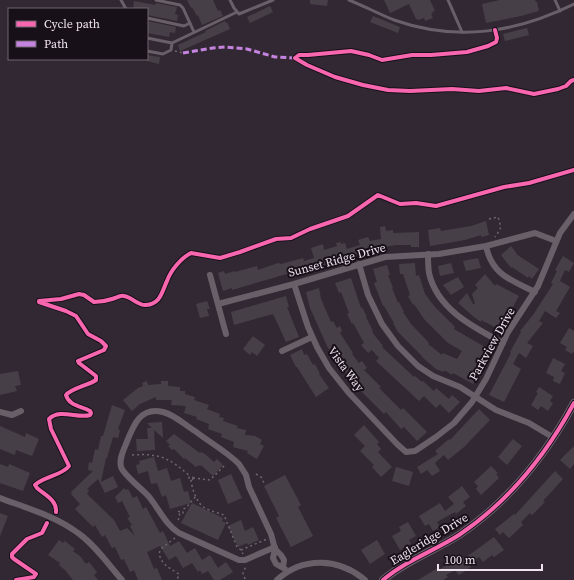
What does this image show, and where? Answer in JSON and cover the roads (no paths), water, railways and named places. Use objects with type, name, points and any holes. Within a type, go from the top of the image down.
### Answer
[{"type":"main road","name":"Eagleridge Drive","points":[[383,580],[398,569],[459,534],[489,511],[524,477],[554,438],[574,403]]},
{"type":"street","name":"Parkview Drive","points":[[406,452],[419,448],[442,433],[458,418],[475,396],[486,379],[503,343],[535,292],[556,241],[562,230],[572,221],[574,214]]},
{"type":"street","name":"Sunset Ridge Drive","points":[[218,304],[294,284],[385,257],[428,254],[486,246],[535,233],[556,241]]},
{"type":"street","points":[[486,246],[490,261],[498,272],[535,292]]},
{"type":"street","points":[[428,254],[429,274],[436,292],[441,298],[468,324],[503,343]]},
{"type":"street","points":[[359,264],[368,294],[376,313],[388,333],[401,350],[418,366],[427,372],[455,384],[496,410],[529,423],[554,438]]},
{"type":"street","points":[[210,275],[226,334]]},
{"type":"street","name":"Vista Way","points":[[294,284],[304,318],[312,337],[329,368],[339,382],[406,452]]},
{"type":"street","points":[[282,351],[312,337]]},
{"type":"street","points":[[0,412],[12,415],[21,411]]},
{"type":"street","points":[[275,548],[245,560],[239,560],[172,529],[148,496],[124,472],[122,467],[121,456],[132,428],[137,420],[144,415],[153,412],[168,414],[236,461],[242,467],[249,487],[271,534],[275,548],[273,558],[276,564],[285,570]]},
{"type":"street","points":[[0,498],[70,527],[91,543],[122,580]]},
{"type":"street","points":[[277,580],[285,570],[314,562],[330,563],[346,567],[365,580]]},
{"type":"lane","points":[[156,0],[180,5],[183,8],[194,32]]},
{"type":"lane","points":[[230,0],[238,13]]},
{"type":"lane","points":[[148,38],[172,43],[238,13],[273,0]]},
{"type":"lane","points":[[349,0],[407,24],[428,29],[462,32],[488,31],[520,26],[560,11],[574,4]]},
{"type":"lane","points":[[448,0],[462,32]]},
{"type":"lane","points":[[555,0],[560,11]]},
{"type":"lane","points":[[148,18],[184,26],[190,23]]},
{"type":"lane","points":[[148,51],[164,54],[171,50],[172,43]]}]
